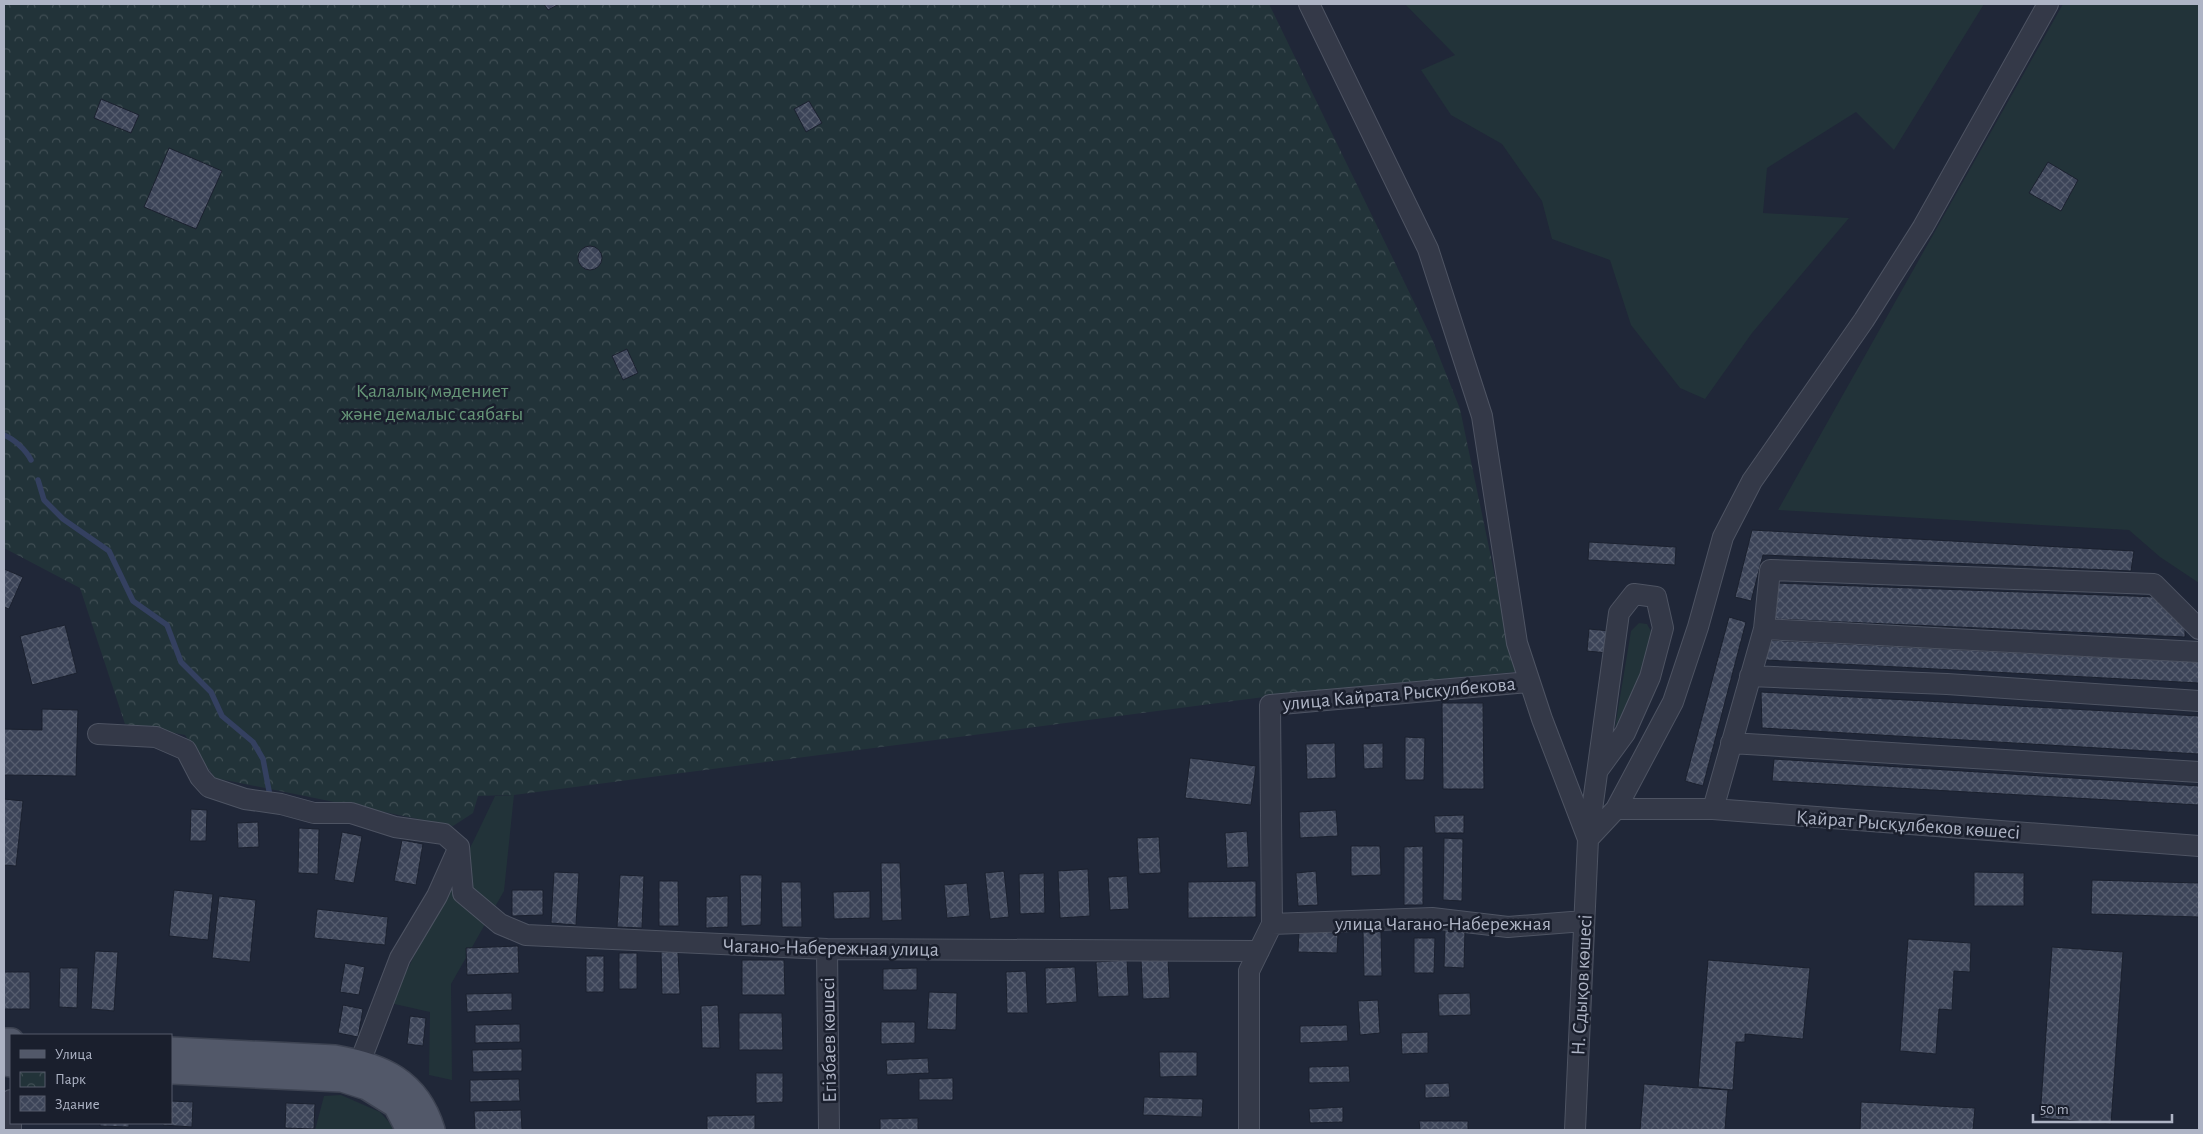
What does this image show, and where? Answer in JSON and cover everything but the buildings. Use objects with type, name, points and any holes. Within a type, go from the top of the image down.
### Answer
[{"type":"main road","points":[[172,1050],[335,1058],[360,1062],[382,1071],[407,1085],[423,1126]]},
{"type":"main road","points":[[172,1071],[342,1079],[367,1087],[396,1105],[423,1126]]},
{"type":"street","points":[[1309,4],[1428,249],[1482,416],[1517,643],[1528,682],[1588,839],[1616,809],[1673,702],[1698,627],[1723,537],[1752,481],[1864,320],[1917,236],[2048,4]]},
{"type":"street","points":[[1713,809],[1764,628],[1770,570],[2154,584],[2199,629]]},
{"type":"street","name":"Н. Сдықов көшесі","points":[[1575,1130],[1588,839],[1619,613],[1634,594],[1656,597],[1663,628],[1650,677],[1625,733],[1598,770]]},
{"type":"street","points":[[1764,628],[2199,652]]},
{"type":"street","points":[[1750,676],[1947,684],[2199,701]]},
{"type":"street","name":"улица Кайрата Рыскулбекова","points":[[1272,924],[1270,705],[1528,682]]},
{"type":"street","points":[[98,734],[156,737],[186,750],[200,777],[209,787],[244,798],[281,804],[314,813],[351,813],[394,827],[444,834],[459,847],[437,896],[400,958],[360,1062]]},
{"type":"street","points":[[1731,743],[2199,772]]},
{"type":"street","name":"Қайрат Рысқұлбеков көшесі","points":[[1616,809],[1713,809],[2199,846]]},
{"type":"street","name":"Чагано-Набережная улица","points":[[459,847],[463,893],[500,924],[526,935],[827,949],[1259,951]]},
{"type":"street","name":"улица Чагано-Набережная","points":[[1272,924],[1432,918],[1508,927],[1584,921]]},
{"type":"street","points":[[1249,1130],[1249,971],[1272,924]]},
{"type":"street","name":"Егізбаев көшесі","points":[[827,949],[829,1130]]},
{"type":"green space","name":"Қалалық мәдениет және демалыс саябағы","points":[[4,4],[1269,4],[1433,341],[1460,409],[1515,672],[1264,697],[514,795],[478,796],[473,813],[453,826],[215,778],[185,735],[125,724],[80,588],[4,548]]},
{"type":"green space","points":[[1405,4],[1984,4],[1894,150],[1856,112],[1767,168],[1763,213],[1849,218],[1752,333],[1705,399],[1680,388],[1631,325],[1610,260],[1552,239],[1542,201],[1502,144],[1451,115],[1421,70],[1455,55]]},
{"type":"green space","points":[[2063,4],[2199,4],[2199,583],[2160,557],[2129,530],[1778,510]]},
{"type":"green space","points":[[1639,623],[1647,624],[1652,633],[1639,682],[1615,727],[1631,631]]},
{"type":"green space","points":[[514,795],[504,891],[451,984],[452,1080],[429,1075],[430,1012],[390,1003],[495,796]]},
{"type":"green space","points":[[341,1095],[380,1112],[396,1130],[315,1130],[324,1096]]},
{"type":"waterway","points":[[4,435],[19,445],[31,460]]},
{"type":"waterway","points":[[38,480],[44,500],[63,519],[109,551],[133,601],[167,625],[181,662],[211,692],[222,716],[253,742],[263,759],[270,796]]}]
